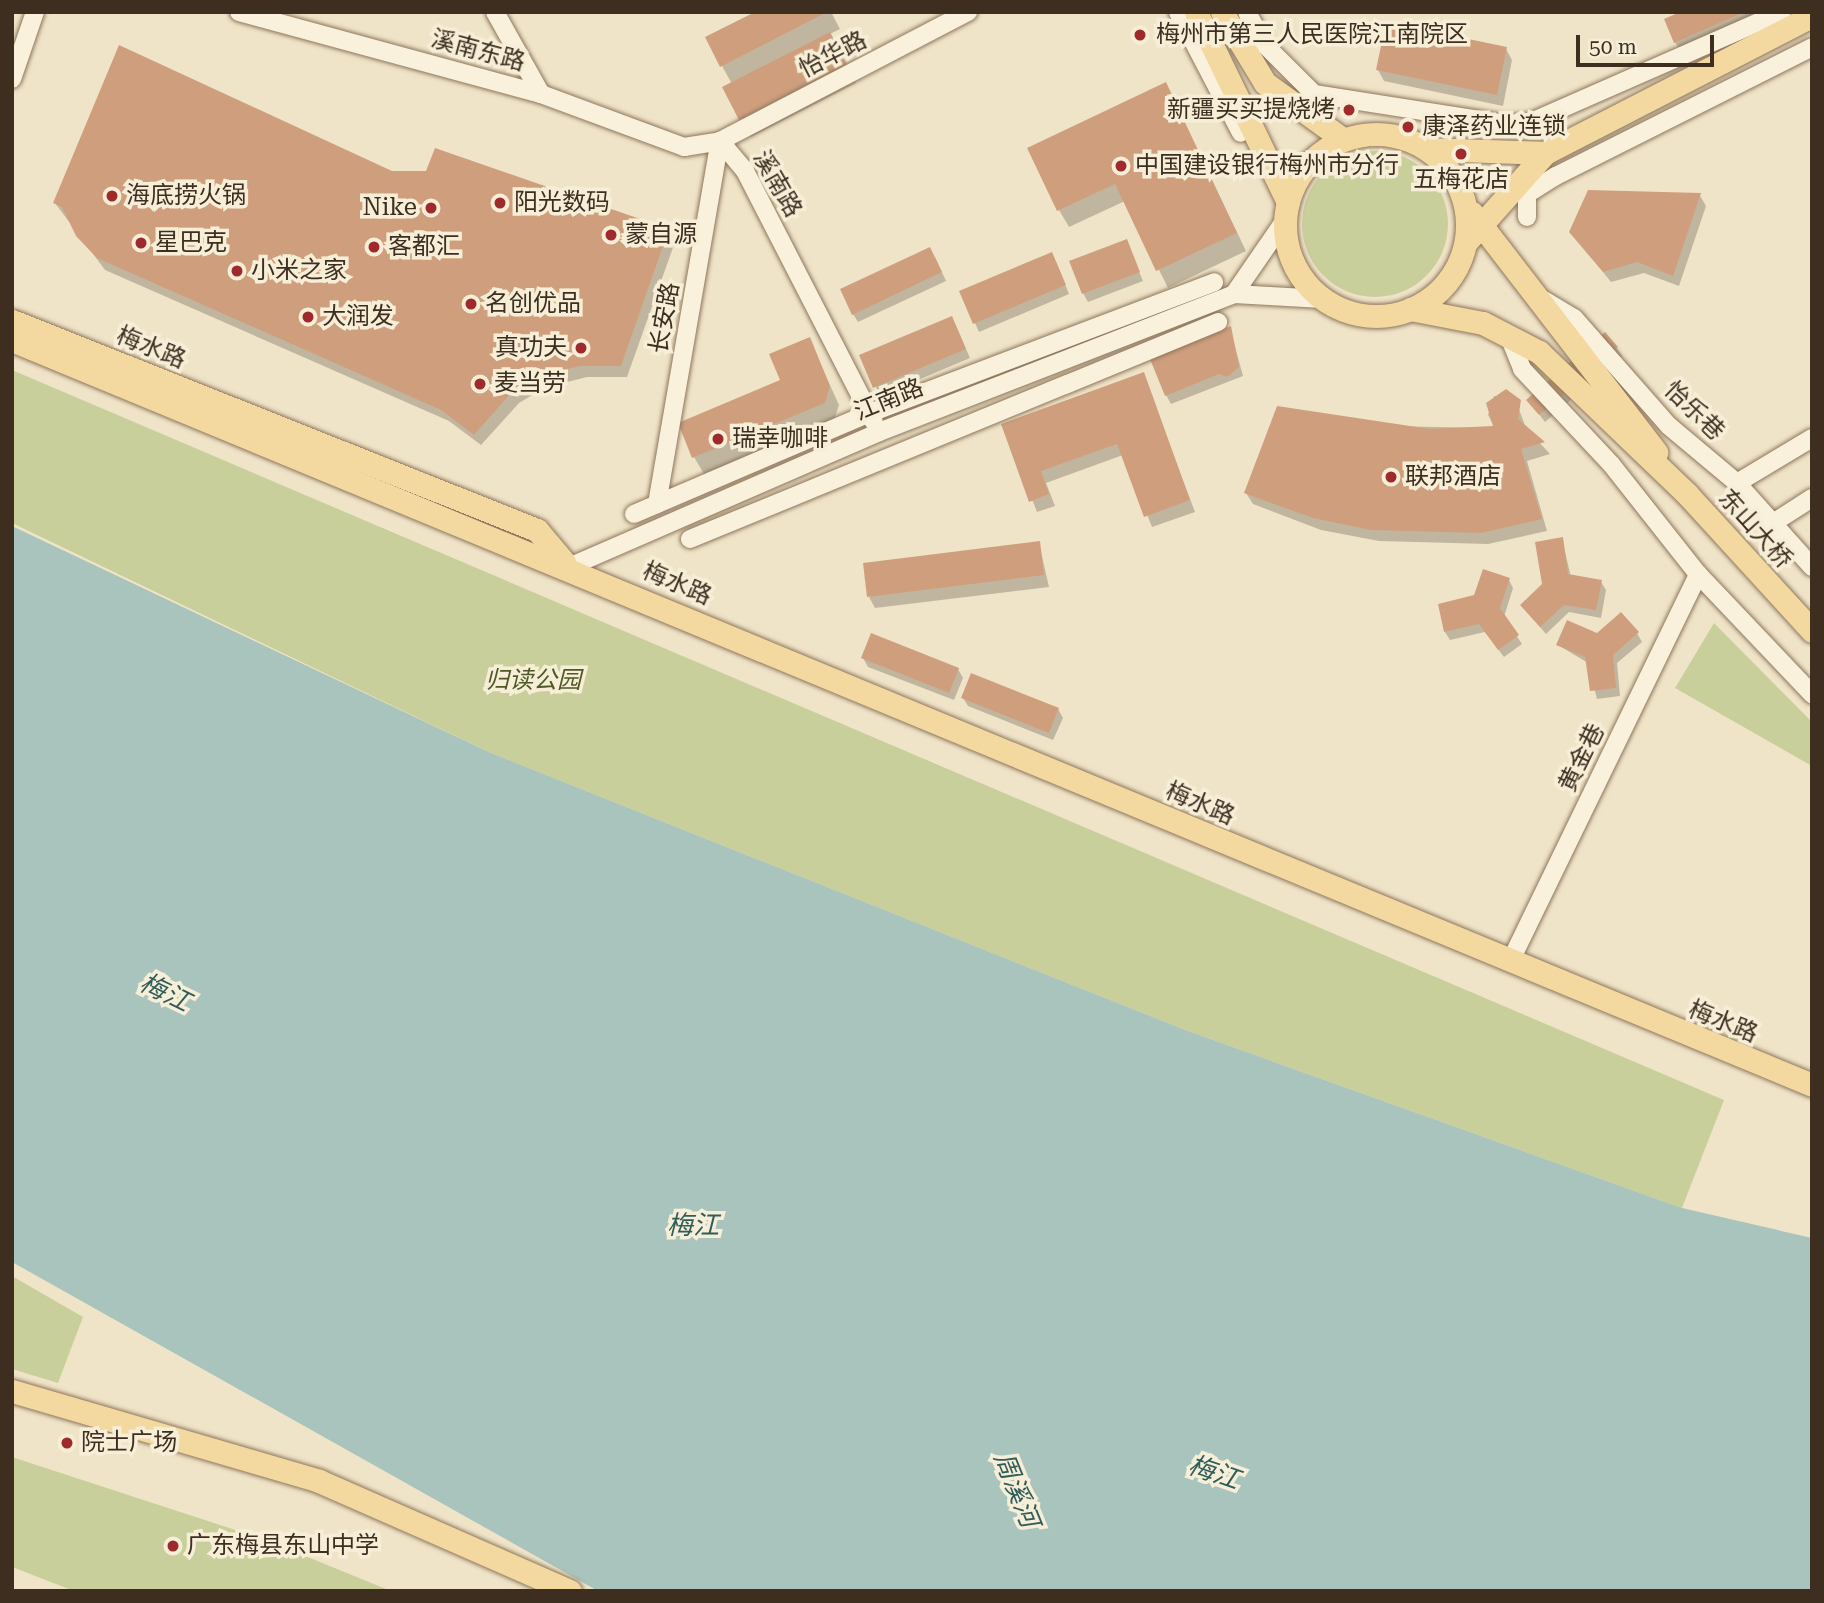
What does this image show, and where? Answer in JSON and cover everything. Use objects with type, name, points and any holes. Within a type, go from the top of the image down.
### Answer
[{"type":"main road","points":[[1196,12],[1286,211],[1290,256],[1323,299],[1356,314],[1410,309],[1508,334],[1539,352],[1687,494]]},
{"type":"main road","points":[[1222,12],[1265,83],[1343,140]]},
{"type":"main road","points":[[1410,309],[1441,289],[1474,234],[1545,153],[1812,16]]},
{"type":"main road","points":[[1286,211],[1303,171],[1343,140],[1396,136],[1427,149],[1545,153]]},
{"type":"main road","points":[[1427,149],[1452,173],[1474,234],[1539,298],[1687,494]]},
{"type":"main road","name":"梅水路","points":[[12,321],[537,530],[569,567]]},
{"type":"main road","name":"梅水路","points":[[12,340],[569,567],[1809,1087]]},
{"type":"main road","name":"东山大桥","points":[[1687,494],[1812,631]]},
{"type":"main road","points":[[12,1391],[319,1481],[570,1591]]},
{"type":"street","points":[[12,79],[35,12]]},
{"type":"street","name":"溪南东路","points":[[240,12],[541,94]]},
{"type":"street","points":[[495,12],[541,94]]},
{"type":"street","name":"怡华路","points":[[720,141],[968,12]]},
{"type":"street","points":[[1178,12],[1241,133]]},
{"type":"street","points":[[1247,12],[1264,44],[1314,93],[1505,124],[1531,122],[1782,12]]},
{"type":"street","points":[[1527,217],[1527,194],[1556,176],[1812,47]]},
{"type":"street","name":"溪南路","points":[[541,94],[684,147],[720,141],[745,171],[879,432]]},
{"type":"street","name":"长安路","points":[[657,504],[720,141]]},
{"type":"street","points":[[1234,294],[1286,211]]},
{"type":"street","points":[[634,514],[870,413],[1214,282]]},
{"type":"street","name":"江南路","points":[[569,567],[879,432],[1234,294],[1323,299]]},
{"type":"street","name":"怡乐巷","points":[[1539,298],[1574,318],[1669,426],[1737,483],[1812,567]]},
{"type":"street","points":[[690,539],[1218,322]]},
{"type":"street","points":[[1508,334],[1522,369],[1611,464],[1698,574],[1812,694]]},
{"type":"street","points":[[1737,483],[1812,438]]},
{"type":"street","points":[[1773,523],[1812,498]]},
{"type":"street","name":"黄金巷","points":[[1510,962],[1698,574]]},
{"type":"green space","points":[[1375,151],[1403,156],[1427,172],[1443,196],[1448,224],[1443,252],[1427,276],[1403,292],[1375,297],[1347,292],[1323,276],[1307,252],[1302,224],[1307,196],[1323,172],[1347,156]]},
{"type":"green space","name":"归读公园","points":[[12,370],[1724,1100],[1682,1208],[1188,1031],[491,753],[12,523]]},
{"type":"green space","points":[[1714,623],[1812,722],[1812,766],[1675,688]]},
{"type":"green space","points":[[12,1276],[83,1317],[58,1383],[12,1369]]},
{"type":"green space","name":"广东梅县东山中学","points":[[12,1457],[266,1540],[391,1591],[74,1591],[12,1567]]},
{"type":"water","name":"梅江","points":[[12,526],[491,753],[1188,1031],[1682,1208],[1812,1238],[1812,1591],[598,1591],[12,1262]]},
{"type":"building","points":[[755,12],[827,12],[720,67],[705,37]]},
{"type":"building","points":[[1680,12],[1744,12],[1674,43],[1664,19]]},
{"type":"building","points":[[1386,22],[1507,47],[1497,95],[1376,70]]},
{"type":"building","points":[[830,32],[847,64],[739,120],[722,87]]},
{"type":"building","name":"客都汇","points":[[119,45],[392,171],[426,171],[435,148],[669,229],[621,366],[580,366],[537,377],[512,392],[474,435],[441,410],[97,258],[76,236],[62,207],[53,203]]},
{"type":"building","name":"中国建设银行梅州市分行","points":[[1166,82],[1237,233],[1156,271],[1115,184],[1057,211],[1027,148]]},
{"type":"building","points":[[1588,190],[1701,193],[1673,276],[1637,262],[1603,272],[1569,232]]},
{"type":"building","points":[[1127,239],[1140,272],[1082,294],[1069,261]]},
{"type":"building","points":[[930,247],[942,272],[852,315],[840,289]]},
{"type":"building","points":[[1052,252],[1066,285],[973,324],[959,291]]},
{"type":"building","points":[[952,316],[966,349],[873,388],[859,355]]},
{"type":"building","points":[[1231,326],[1239,367],[1227,377],[1219,374],[1165,396],[1150,359]]},
{"type":"building","points":[[1605,332],[1618,347],[1539,415],[1526,400]]},
{"type":"building","points":[[810,337],[830,386],[825,403],[692,458],[678,423],[780,380],[769,354]]},
{"type":"building","points":[[1144,372],[1190,500],[1144,517],[1117,444],[1041,471],[1049,494],[1029,502],[1001,424]]},
{"type":"building","name":"联邦酒店","points":[[1506,389],[1521,400],[1518,419],[1545,442],[1521,449],[1542,519],[1481,533],[1371,530],[1313,518],[1244,493],[1277,406],[1430,429],[1493,426],[1486,403]]},
{"type":"building","points":[[1563,537],[1568,574],[1602,580],[1596,610],[1564,605],[1540,627],[1520,605],[1542,584],[1535,542]]},
{"type":"building","points":[[1040,541],[1044,575],[867,597],[863,563]]},
{"type":"building","points":[[1483,569],[1510,578],[1500,608],[1519,635],[1498,650],[1479,624],[1444,632],[1438,604],[1474,595]]},
{"type":"building","points":[[1621,612],[1639,632],[1613,655],[1616,688],[1590,691],[1585,657],[1556,645],[1567,620],[1597,633]]},
{"type":"building","points":[[871,633],[959,668],[949,693],[861,658]]},
{"type":"building","points":[[971,673],[1059,708],[1049,733],[961,698]]},
{"type":"place","name":"梅州市第三人民医院江南院区","points":[[1140,35]]},
{"type":"place","name":"新疆买买提烧烤","points":[[1349,110]]},
{"type":"place","name":"康泽药业连锁","points":[[1408,127]]},
{"type":"place","name":"五梅花店","points":[[1461,154]]},
{"type":"place","name":"中国建设银行梅州市分行","points":[[1121,166]]},
{"type":"place","name":"海底捞火锅","points":[[112,196]]},
{"type":"place","name":"阳光数码","points":[[500,203]]},
{"type":"place","name":"Nike","points":[[431,208]]},
{"type":"place","name":"蒙自源","points":[[611,235]]},
{"type":"place","name":"星巴克","points":[[141,243]]},
{"type":"place","name":"客都汇","points":[[374,247]]},
{"type":"place","name":"小米之家","points":[[237,271]]},
{"type":"place","name":"名创优品","points":[[471,304]]},
{"type":"place","name":"大润发","points":[[308,317]]},
{"type":"place","name":"真功夫","points":[[581,348]]},
{"type":"place","name":"麦当劳","points":[[480,384]]},
{"type":"place","name":"瑞幸咖啡","points":[[718,439]]},
{"type":"place","name":"联邦酒店","points":[[1391,477]]},
{"type":"place","name":"院士广场","points":[[67,1443]]},
{"type":"place","name":"广东梅县东山中学","points":[[173,1546]]},
{"type":"water label","name":"周溪河","points":[[1016,1490]]}]
